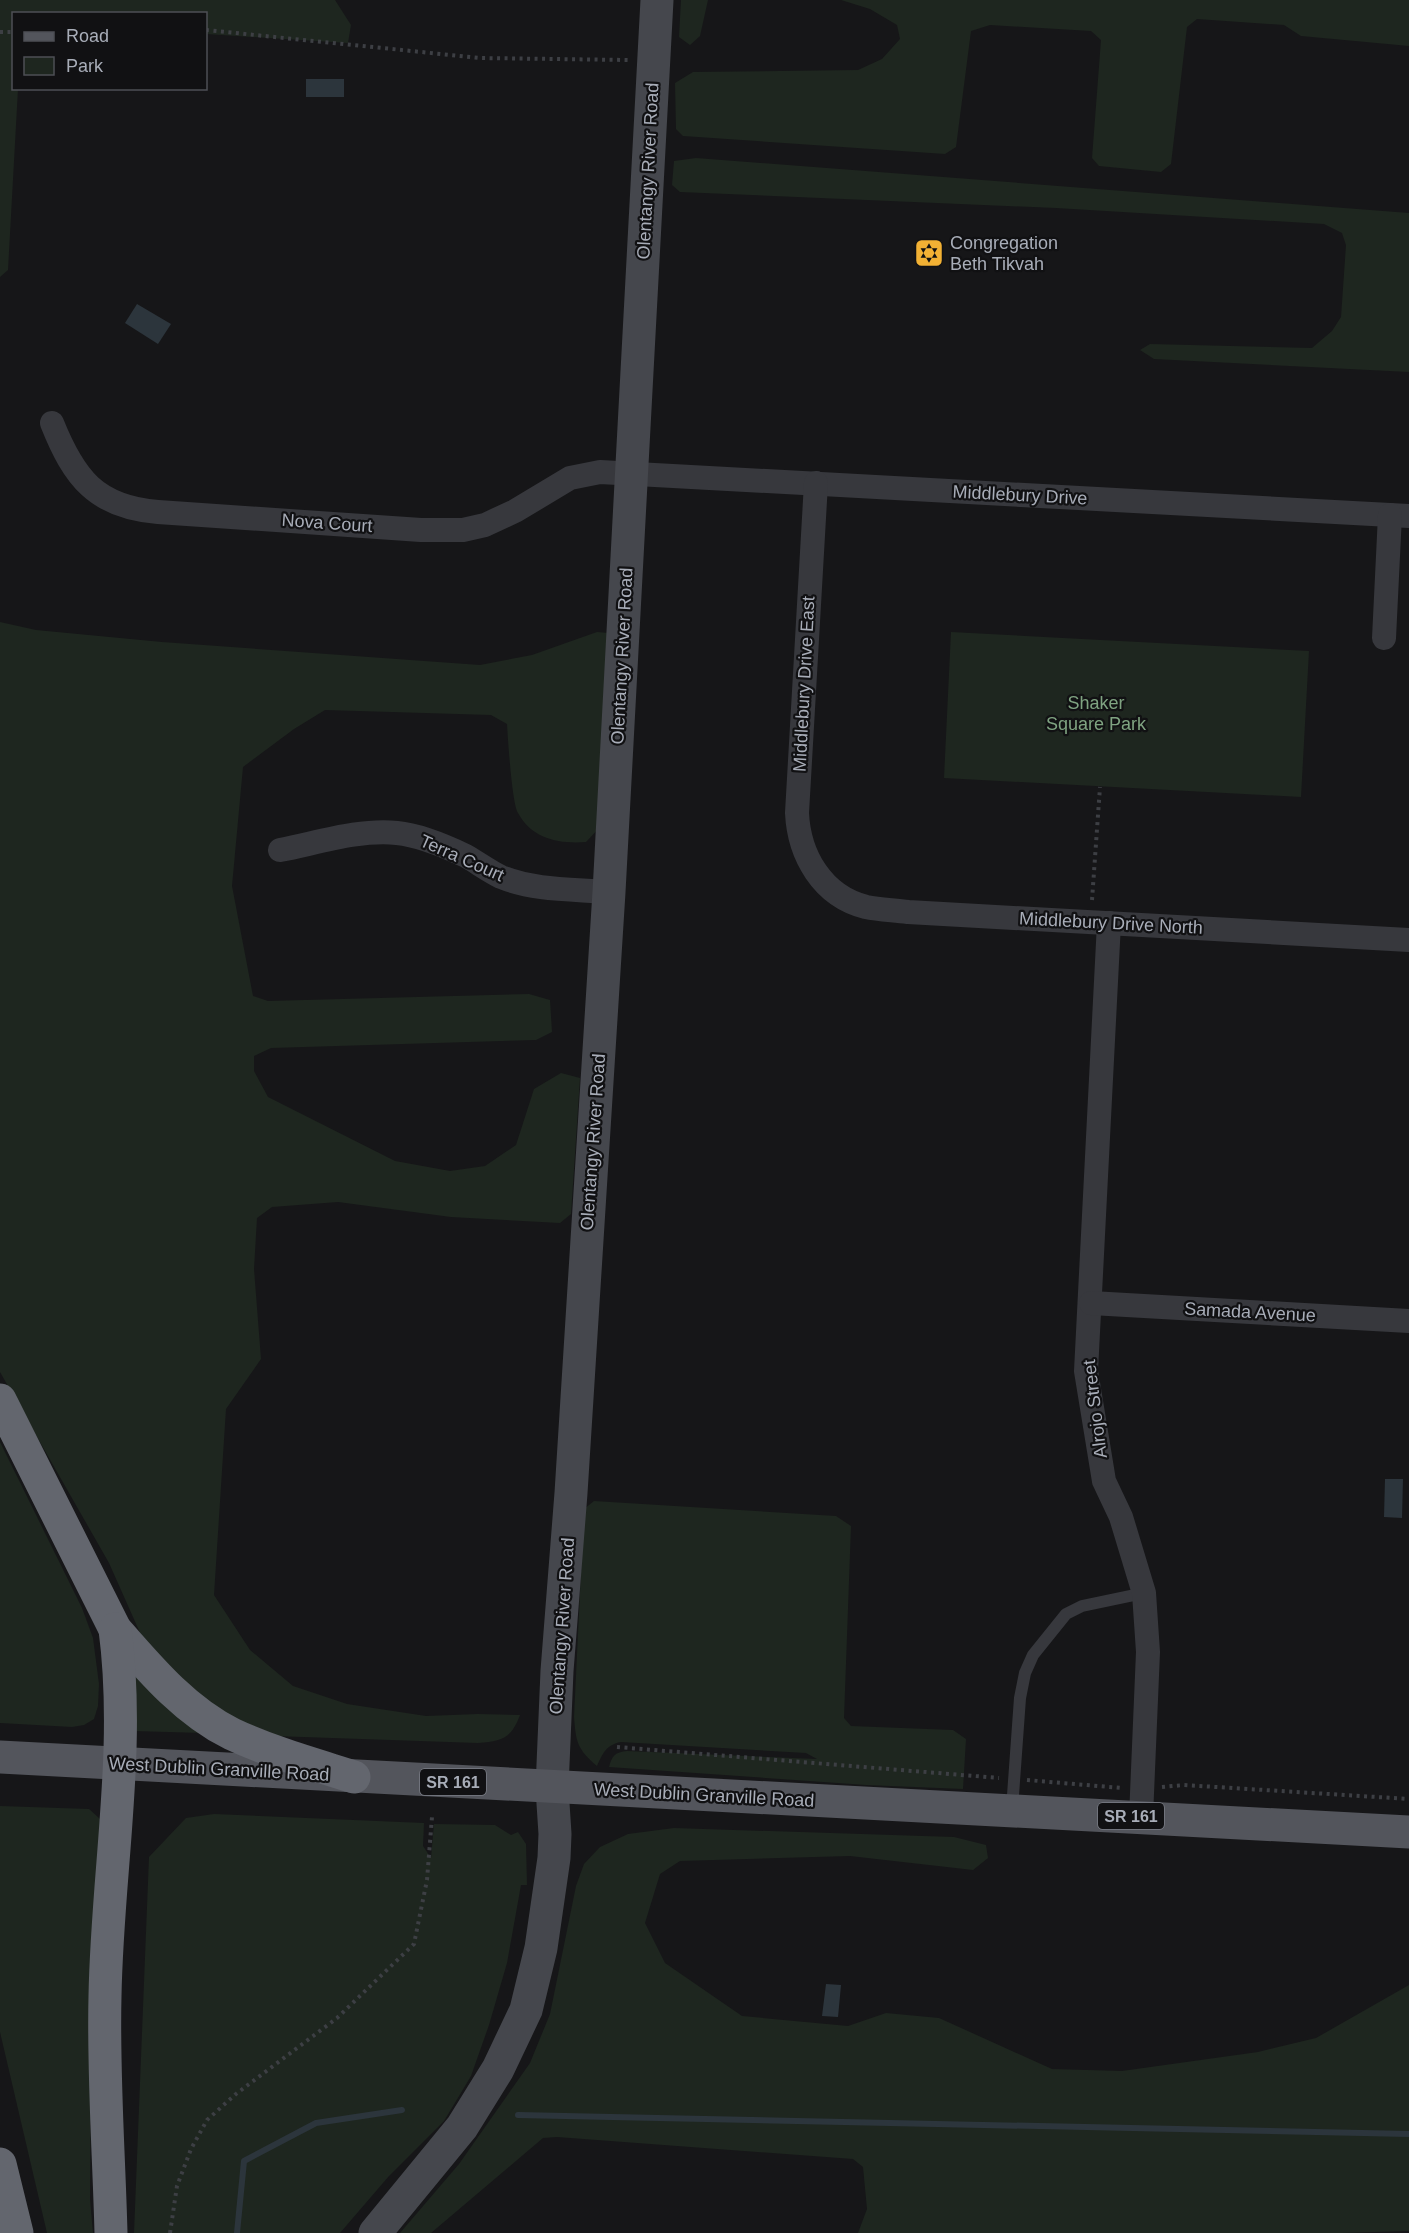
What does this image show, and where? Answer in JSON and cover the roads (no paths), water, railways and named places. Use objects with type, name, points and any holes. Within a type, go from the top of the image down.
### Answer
[{"type":"highway","points":[[0,1400],[115,1629],[179,1698],[231,1733],[285,1755],[354,1777]]},
{"type":"highway","points":[[111,2233],[105,1997],[119,1764],[121,1669],[115,1629]]},
{"type":"highway","points":[[0,2164],[17,2233]]},
{"type":"main road","name":"Olentangy River Road","points":[[375,2233],[462,2127],[498,2069],[526,2010],[541,1947],[554,1858],[552,1788],[557,1671],[571,1493],[609,892],[657,0]]},
{"type":"main road","name":"West Dublin Granville Road","points":[[0,1757],[1409,1833]]},
{"type":"street","name":"Nova Court","points":[[52,423],[65,455],[92,488],[120,506],[158,512],[421,530],[463,530],[485,525],[570,478],[600,472],[632,473]]},
{"type":"street","name":"Middlebury Drive","points":[[632,473],[1400,515]]},
{"type":"street","name":"Middlebury Drive East","points":[[816,483],[797,813],[798,832],[803,849],[811,865],[822,879]]},
{"type":"street","points":[[1384,638],[1400,515]]},
{"type":"street","name":"Terra Court","points":[[280,850],[367,833],[396,833],[424,839],[445,847],[516,882],[534,886],[609,892]]},
{"type":"street","name":"Middlebury Drive North","points":[[822,879],[848,900],[881,909],[1409,940]]},
{"type":"street","name":"Alrojo Street","points":[[1099,922],[1091,1304],[1086,1371],[1104,1481],[1121,1517],[1143,1593],[1148,1652],[1141,1817]]},
{"type":"street","name":"Samada Avenue","points":[[1091,1304],[1409,1321]]},
{"type":"lane","points":[[1012,1810],[1020,1698],[1025,1673],[1033,1655],[1066,1614],[1082,1606],[1143,1593]]},
{"type":"waterway","points":[[237,2233],[244,2161],[316,2123],[402,2110]]},
{"type":"waterway","points":[[518,2115],[1409,2134]]},
{"type":"place","name":"Congregation Beth Tikvah","points":[[929,253]]},
{"type":"park label","name":"Shaker Square Park","points":[[1096,713]]}]
